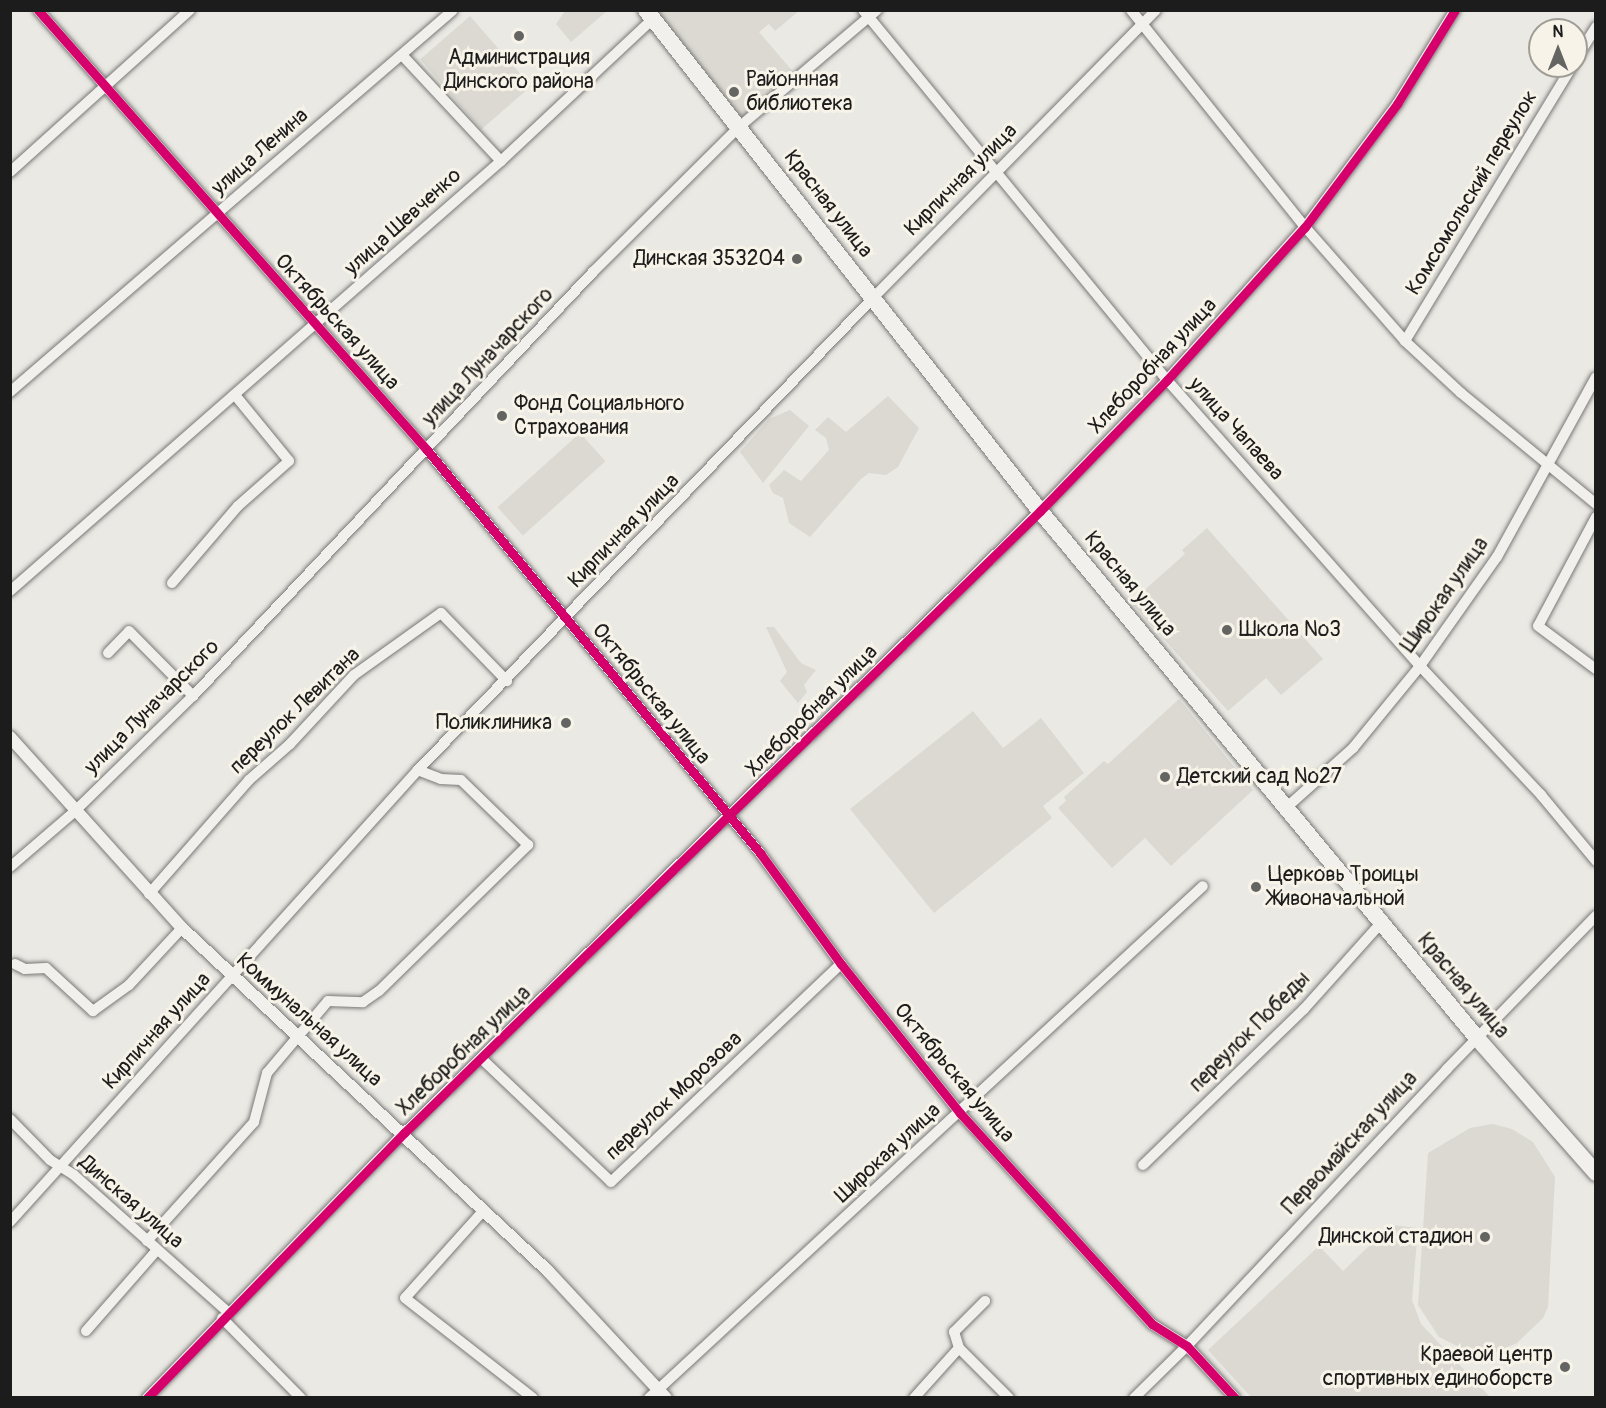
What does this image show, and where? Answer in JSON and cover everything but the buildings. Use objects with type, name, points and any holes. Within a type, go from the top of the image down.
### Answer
[{"type":"main road","name":"Красная улица","points":[[650,15],[874,297],[1040,512],[1477,1038],[1596,1173]]},
{"type":"street","name":"Октябрьская улица","points":[[38,10],[217,216],[317,324],[428,450],[728,819],[760,853],[841,964],[960,1113],[1152,1324],[1187,1346],[1235,1398]]},
{"type":"street","points":[[10,172],[103,85],[190,10]]},
{"type":"street","points":[[1131,10],[1305,227],[1405,341],[1461,393],[1596,504]]},
{"type":"street","name":"Кирпичная улица","points":[[10,1222],[418,770],[567,619],[874,297],[1156,10]]},
{"type":"street","name":"Хлеборобная улица","points":[[151,1396],[225,1315],[405,1133],[1040,512],[1167,380],[1305,227],[1397,104],[1455,10]]},
{"type":"street","name":"улица Ленина","points":[[10,392],[217,216],[452,11]]},
{"type":"street","name":"улица Луначарского","points":[[10,867],[75,811],[193,696],[428,450],[593,272],[739,127],[870,13]]},
{"type":"street","name":"улица Чапаева","points":[[870,13],[995,173],[1167,380],[1420,666],[1541,795],[1596,861]]},
{"type":"street","name":"улица Шевченко","points":[[10,591],[501,161],[650,15]]},
{"type":"street","points":[[1588,40],[1596,27]]},
{"type":"street","points":[[402,55],[501,161]]},
{"type":"street","name":"Комсомольский переулок","points":[[1405,341],[1565,78]]},
{"type":"street","name":"Широкая улица","points":[[1287,807],[1353,748],[1420,666],[1497,557],[1596,377]]},
{"type":"street","points":[[172,584],[238,506],[290,461],[235,395]]},
{"type":"street","points":[[1596,518],[1538,626],[1596,669]]},
{"type":"street","name":"переулок Левитана","points":[[149,894],[249,780],[290,744],[354,675],[441,613],[507,681]]},
{"type":"street","points":[[108,653],[129,631],[193,696]]},
{"type":"street","name":"Коммунальная улица","points":[[12,742],[182,928],[231,976],[405,1133],[548,1271],[663,1393]]},
{"type":"street","points":[[147,1241],[254,1122],[267,1073],[296,1034],[328,1001],[363,1002],[379,991],[528,845],[461,780],[441,779],[418,770]]},
{"type":"street","name":"Широкая улица","points":[[649,1398],[663,1393],[1203,886]]},
{"type":"street","name":"Первомайская улица","points":[[1134,1398],[1187,1346],[1477,1038],[1596,916]]},
{"type":"street","name":"переулок Победы","points":[[1143,1165],[1304,1009],[1381,923]]},
{"type":"street","points":[[15,964],[25,969],[46,968],[93,1011],[129,985],[182,928]]},
{"type":"street","name":"переулок Морозова","points":[[482,1059],[611,1182],[841,964]]},
{"type":"street","name":"Динская улица","points":[[10,1119],[157,1250],[225,1315],[301,1398]]},
{"type":"street","points":[[484,1210],[405,1298],[533,1398]]},
{"type":"street","points":[[86,1331],[157,1250]]},
{"type":"street","points":[[985,1301],[954,1332],[959,1348],[1010,1398]]},
{"type":"street","points":[[914,1398],[959,1348]]},
{"type":"shaded area","points":[[565,11],[607,11],[571,42],[556,24]]},
{"type":"shaded area","points":[[654,11],[799,11],[775,31],[769,24],[776,18],[759,32],[795,74],[739,122]]},
{"type":"shaded area","points":[[470,16],[531,86],[481,129],[420,59]]},
{"type":"shaded area","points":[[888,396],[919,428],[898,467],[886,475],[869,473],[861,479],[810,537],[789,523],[783,498],[773,493],[769,485],[784,470],[801,481],[829,450],[826,438],[815,430],[828,417],[846,432]]},
{"type":"shaded area","points":[[790,410],[809,426],[763,483],[740,452],[769,419]]},
{"type":"shaded area","points":[[580,433],[605,461],[523,536],[498,507]]},
{"type":"shaded area","name":"Школа №3","points":[[1207,528],[1323,659],[1281,695],[1266,678],[1228,711],[1131,602],[1185,554],[1182,550]]},
{"type":"shaded area","points":[[766,627],[774,627],[801,663],[816,670],[804,685],[807,692],[798,703],[780,681],[787,672]]},
{"type":"shaded area","name":"Детский сад №27","points":[[1179,699],[1253,790],[1171,866],[1145,838],[1112,868],[1058,808],[1066,801],[1064,797],[1104,761],[1108,764]]},
{"type":"shaded area","points":[[973,711],[1003,748],[1041,718],[1084,773],[1043,806],[1052,818],[934,913],[850,809]]},
{"type":"shaded area","points":[[1493,1124],[1512,1129],[1533,1142],[1555,1177],[1548,1307],[1543,1318],[1517,1343],[1491,1354],[1490,1363],[1470,1362],[1471,1353],[1439,1337],[1418,1305],[1428,1153],[1470,1128]]},
{"type":"shaded area","points":[[1391,1225],[1418,1228],[1412,1300],[1421,1324],[1490,1397],[1251,1397],[1208,1350],[1319,1246],[1343,1271]]},
{"type":"cycle path","points":[[38,10],[427,450],[760,853],[841,964],[960,1113],[1152,1324],[1187,1346],[1235,1398]]},
{"type":"cycle path","points":[[147,1398],[404,1133],[1040,511],[1167,380],[1305,227],[1397,104],[1455,10]]},
{"type":"place","name":"Администрация Динского района","points":[[519,36]]},
{"type":"place","name":"Районнная библиотека","points":[[734,92]]},
{"type":"place","name":"Динская 353204","points":[[797,259]]},
{"type":"place","name":"Фонд Социального Страхования","points":[[502,416]]},
{"type":"place","name":"Школа №3","points":[[1227,630]]},
{"type":"place","name":"Поликлиника","points":[[566,723]]},
{"type":"place","name":"Детский сад №27","points":[[1165,777]]},
{"type":"place","name":"Церковь Троицы Живоначальной","points":[[1256,887]]},
{"type":"place","name":"Динской стадион","points":[[1485,1237]]},
{"type":"place","name":"Краевой центр спортивных единоборств","points":[[1565,1367]]}]
